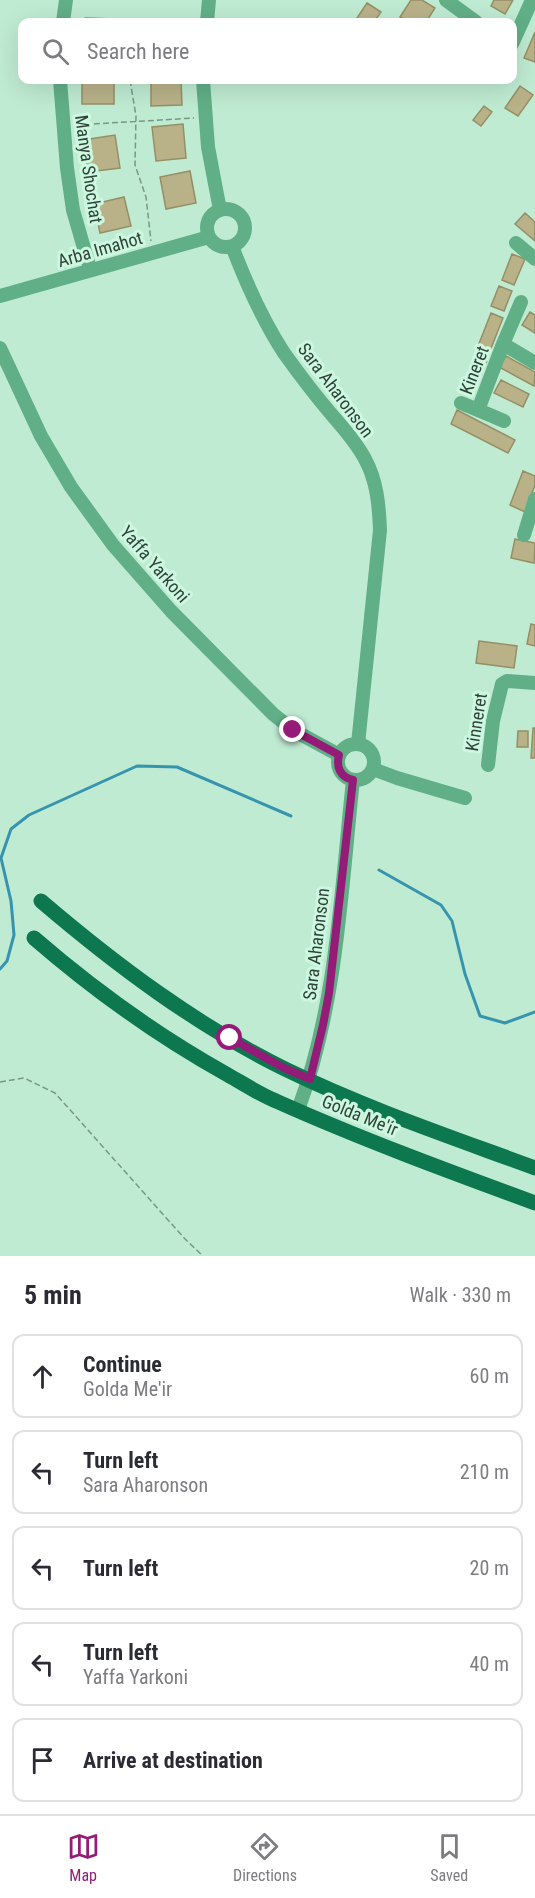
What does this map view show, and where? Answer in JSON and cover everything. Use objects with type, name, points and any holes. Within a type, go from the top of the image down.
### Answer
[{"type":"main road","name":"Golda Me'ir","points":[[41,901],[87,940],[154,990],[230,1038],[284,1068],[391,1114],[535,1168]]},
{"type":"main road","name":"Golda Me'ir","points":[[34,938],[100,992],[176,1044],[274,1101],[370,1141],[535,1203]]},
{"type":"street","points":[[64,18],[66,0]]},
{"type":"street","points":[[207,18],[209,0]]},
{"type":"street","points":[[446,0],[471,18]]},
{"type":"street","points":[[517,35],[532,0]]},
{"type":"street","name":"Manya Shochat","points":[[60,84],[66,168],[73,210],[88,262]]},
{"type":"street","points":[[203,84],[208,147],[220,210]]},
{"type":"street","points":[[220,210],[233,211],[243,221],[245,228],[243,235],[239,242],[232,246],[219,246],[208,233],[208,221],[220,210]]},
{"type":"street","name":"Arba Imahot","points":[[0,287],[151,245],[208,233]]},
{"type":"street","name":"Arba Imahot","points":[[0,296],[208,233]]},
{"type":"street","points":[[516,243],[535,259]]},
{"type":"street","name":"Sara Aharonson","points":[[232,246],[249,289],[284,353],[351,436],[366,460],[375,484],[379,503],[380,530],[358,744]]},
{"type":"street","name":"Kineret","points":[[478,410],[521,302]]},
{"type":"street","name":"Kineret","points":[[503,344],[535,363]]},
{"type":"street","name":"Yaffa Yarkoni","points":[[0,348],[41,436],[71,487],[120,554],[171,610],[273,714],[293,730],[339,755]]},
{"type":"street","name":"Kineret","points":[[461,403],[504,422]]},
{"type":"street","points":[[524,535],[535,499]]},
{"type":"street","name":"Kinneret","points":[[488,765],[493,721],[502,684],[507,681],[535,683]]},
{"type":"street","points":[[358,744],[369,749],[373,755],[373,769],[363,779],[353,780],[343,775],[337,762],[343,749],[349,745],[358,744]]},
{"type":"street","points":[[373,769],[465,798]]},
{"type":"street","name":"Sara Aharonson","points":[[298,1110],[310,1079],[329,993],[353,780]]},
{"type":"path","points":[[131,84],[136,122],[135,165],[146,197],[151,245]]},
{"type":"path","points":[[63,126],[205,117]]},
{"type":"path","points":[[0,1082],[24,1078],[55,1093],[185,1239],[203,1256]]},
{"type":"building","points":[[411,0],[422,0],[435,8],[429,18],[400,17]]},
{"type":"building","points":[[494,0],[513,0],[505,14],[491,6]]},
{"type":"building","points":[[367,3],[381,12],[377,18],[357,18]]},
{"type":"building","points":[[535,32],[535,62],[524,58]]},
{"type":"building","points":[[82,84],[114,84],[114,104],[82,104]]},
{"type":"building","points":[[151,84],[181,84],[182,105],[151,106]]},
{"type":"building","points":[[520,86],[533,95],[518,116],[505,108]]},
{"type":"building","points":[[484,106],[492,112],[481,126],[473,120]]},
{"type":"building","points":[[183,124],[186,158],[156,161],[152,127]]},
{"type":"building","points":[[115,135],[120,168],[88,172],[83,140]]},
{"type":"building","points":[[190,171],[196,203],[166,209],[160,177]]},
{"type":"building","points":[[124,197],[131,226],[100,233],[94,204]]},
{"type":"building","points":[[525,213],[535,222],[535,241],[515,224]]},
{"type":"building","points":[[512,254],[525,259],[514,285],[502,280]]},
{"type":"building","points":[[499,286],[512,291],[504,311],[491,306]]},
{"type":"building","points":[[530,312],[535,315],[535,333],[522,325]]},
{"type":"building","points":[[491,313],[503,318],[490,351],[478,346]]},
{"type":"building","points":[[478,354],[488,358],[474,391],[465,388]]},
{"type":"building","points":[[506,356],[535,372],[534,386],[499,367]]},
{"type":"building","points":[[501,380],[529,394],[523,407],[494,393]]},
{"type":"building","points":[[457,410],[515,440],[508,453],[451,424]]},
{"type":"building","points":[[523,471],[535,476],[535,485],[525,512],[510,505]]},
{"type":"building","points":[[515,539],[535,543],[534,563],[511,558]]},
{"type":"building","points":[[531,624],[535,625],[535,646],[527,644]]},
{"type":"building","points":[[479,641],[517,646],[514,668],[476,663]]},
{"type":"building","points":[[533,728],[535,728],[535,758],[531,758]]},
{"type":"building","points":[[518,731],[528,731],[528,747],[517,747]]},
{"type":"waterway","points":[[0,969],[7,961],[14,935],[11,901],[1,858],[11,829],[29,815],[137,766],[177,767],[291,816]]},
{"type":"waterway","points":[[379,870],[441,905],[452,921],[465,974],[480,1016],[505,1023],[535,1012]]},
{"type":"route","points":[[230,1038],[284,1068],[310,1079],[329,993],[353,780],[343,775],[339,769],[337,762],[339,755],[293,730]]}]
